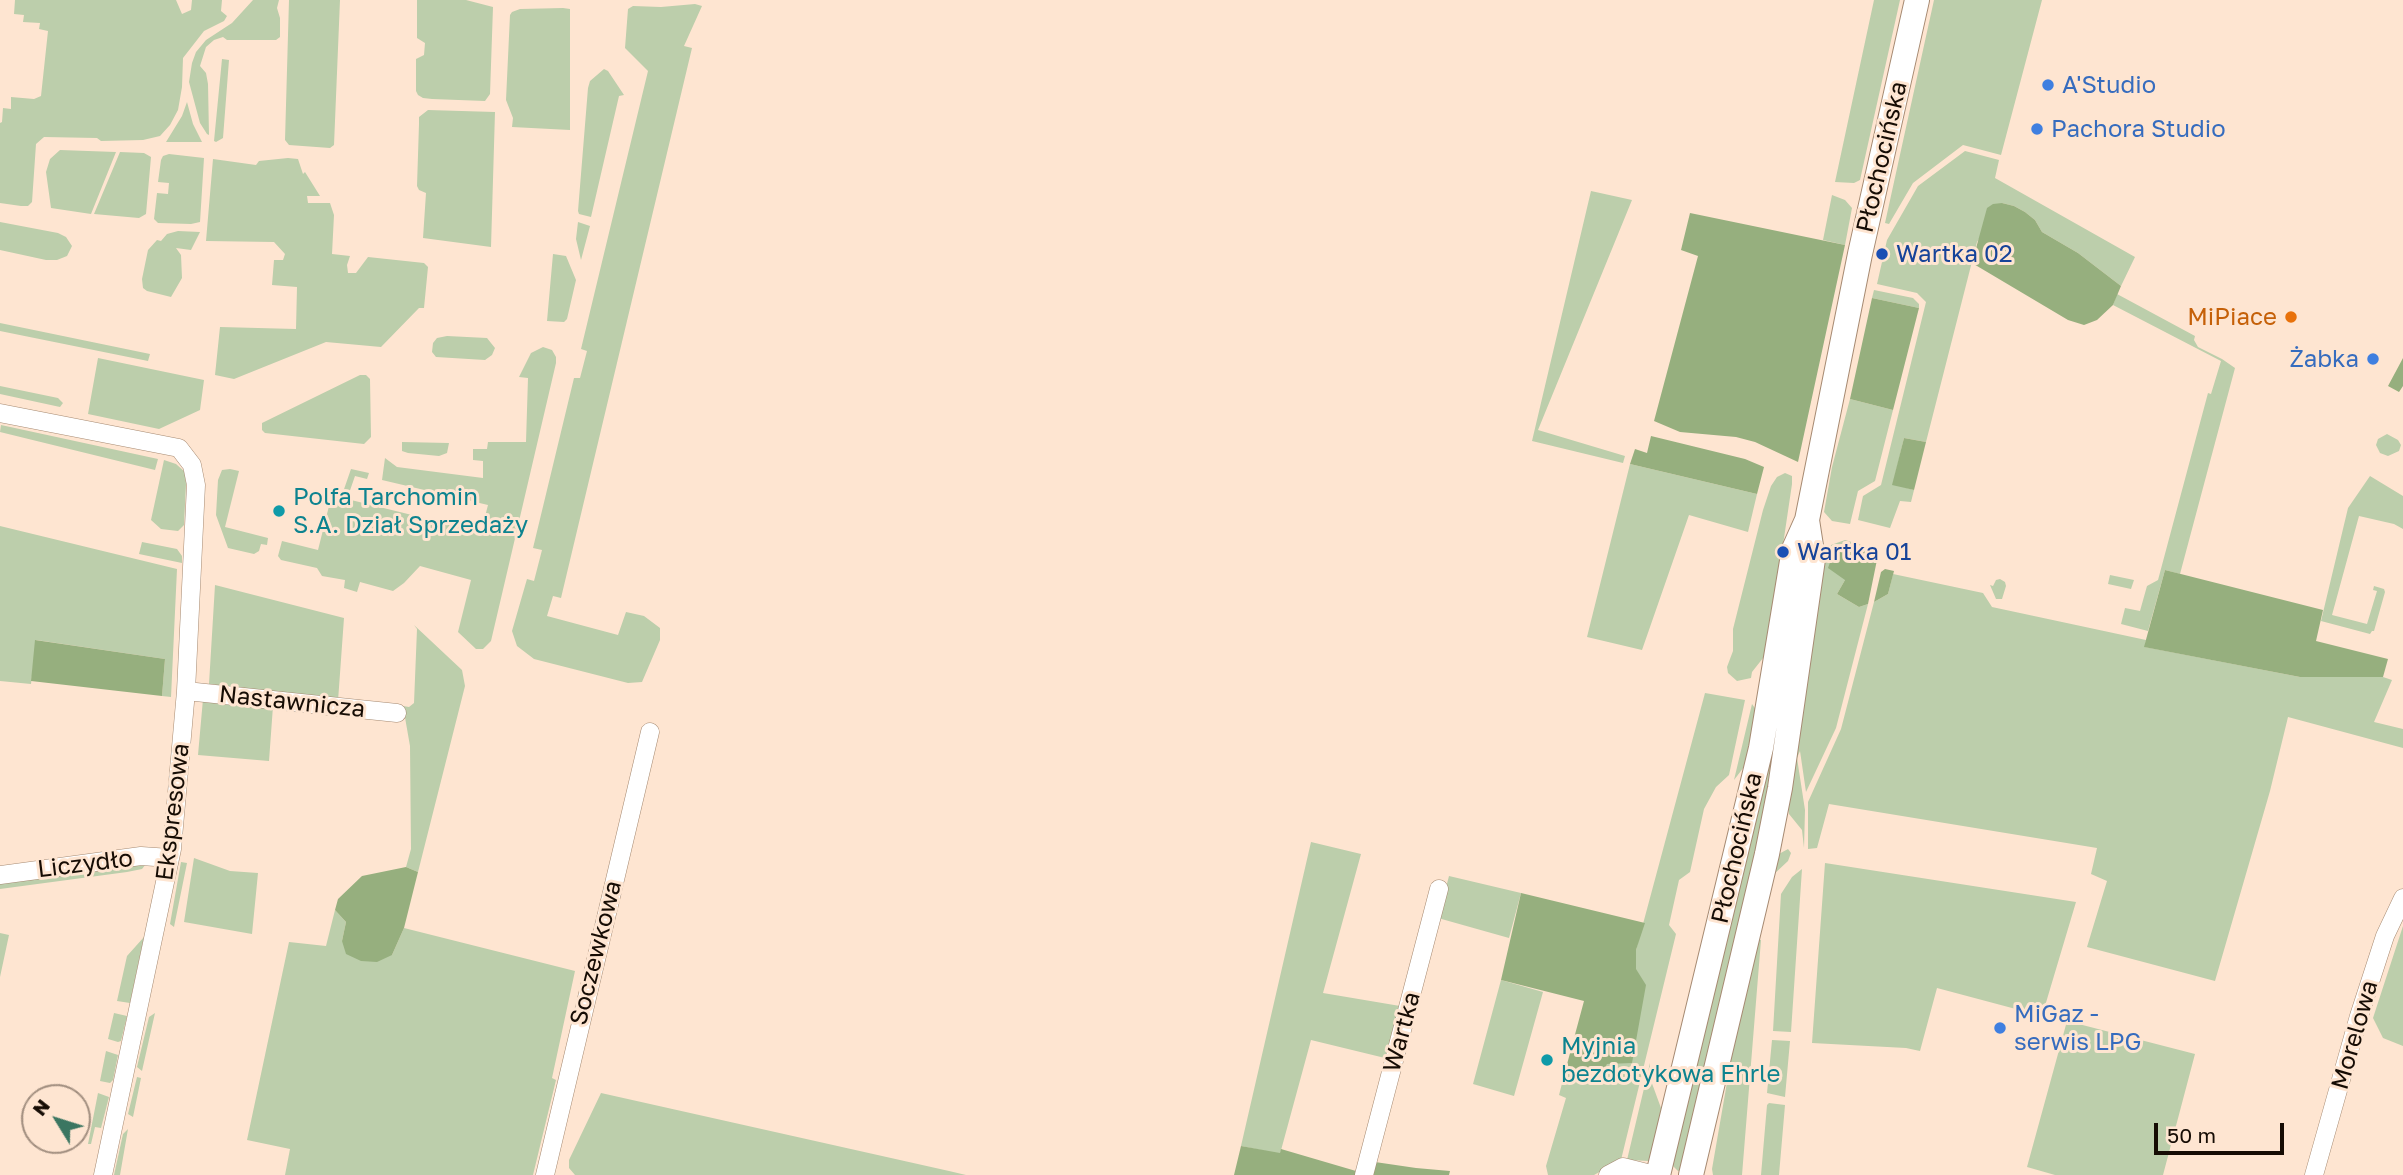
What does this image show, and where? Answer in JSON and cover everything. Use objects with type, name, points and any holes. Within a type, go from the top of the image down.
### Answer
[{"type":"main road","name":"Płochocińska","points":[[1657,1175],[1761,748],[1794,549],[1807,520],[1860,254],[1917,0]]},
{"type":"main road","name":"Płochocińska","points":[[1691,1175],[1768,854],[1780,788],[1813,559],[1807,520]]},
{"type":"street","name":"Ekspresowa","points":[[0,414],[179,448],[192,465],[196,485],[186,691],[170,858],[103,1175]]},
{"type":"street","name":"Nastawnicza","points":[[186,691],[397,713]]},
{"type":"street","name":"Soczewkowa","points":[[545,1175],[650,732]]},
{"type":"street","name":"Liczydło","points":[[0,875],[141,856],[170,858]]},
{"type":"street","name":"Wartka","points":[[1364,1175],[1439,889]]},
{"type":"street","name":"Morelowa","points":[[2314,1175],[2372,976],[2385,936],[2403,898]]},
{"type":"street","points":[[1608,1175],[1623,1167],[1657,1175]]},
{"type":"green space","points":[[15,0],[176,0],[182,14],[191,10],[192,0],[222,0],[221,11],[227,16],[224,21],[204,31],[183,58],[178,110],[160,136],[143,140],[101,141],[97,138],[44,137],[36,144],[32,202],[28,206],[21,206],[0,203],[0,123],[3,108],[11,109],[11,97],[34,99],[41,96],[48,31],[39,29],[40,23],[23,22],[24,15],[14,14]]},
{"type":"green space","points":[[253,0],[279,0],[277,8],[280,37],[276,40],[227,40],[223,37],[206,47],[200,66],[206,73],[208,84],[209,135],[200,123],[189,82],[192,63],[196,52],[206,40],[232,23]]},
{"type":"green space","points":[[289,0],[340,0],[334,145],[330,148],[289,145],[285,140]]},
{"type":"green space","points":[[417,0],[466,0],[493,7],[490,94],[485,101],[432,99],[418,95],[416,59],[424,55],[425,43],[417,38]]},
{"type":"green space","points":[[1874,0],[1900,0],[1860,180],[1854,183],[1835,182]]},
{"type":"green space","points":[[1934,0],[2042,0],[2001,155],[1963,145],[1913,183],[1889,224],[1885,223]]},
{"type":"green space","points":[[633,6],[702,6],[684,46],[692,48],[561,598],[553,596],[547,616],[618,635],[626,612],[644,616],[660,628],[660,640],[642,682],[628,683],[534,659],[517,646],[512,631],[527,579],[534,581],[542,550],[533,548],[574,378],[580,378],[587,351],[581,349],[648,71],[625,48],[628,9]]},
{"type":"green space","points":[[520,9],[570,9],[570,130],[512,127],[513,118],[506,100],[510,15]]},
{"type":"green space","points":[[222,59],[229,60],[223,138],[216,142],[214,141]]},
{"type":"green space","points":[[604,69],[624,95],[619,96],[591,217],[579,214],[578,211],[588,88],[590,81]]},
{"type":"green space","points":[[187,102],[193,124],[202,142],[166,142],[182,116]]},
{"type":"green space","points":[[428,110],[495,112],[491,247],[423,238],[426,193],[417,186],[419,117]]},
{"type":"green space","points":[[60,150],[116,152],[91,214],[51,208],[46,172],[50,159]]},
{"type":"green space","points":[[1965,151],[1999,160],[1995,178],[2135,257],[2121,286],[2078,253],[2042,232],[2035,220],[2025,212],[2002,203],[1977,242],[1926,442],[1904,438],[1893,484],[1914,490],[1911,502],[1900,501],[1890,528],[1858,520],[1863,496],[1881,485],[1926,302],[1917,293],[1877,284],[1887,240],[1918,186]]},
{"type":"green space","points":[[120,152],[144,153],[151,157],[146,214],[139,218],[94,214]]},
{"type":"green space","points":[[169,154],[204,158],[200,222],[158,223],[154,219],[157,193],[168,194],[169,183],[158,182],[161,160]]},
{"type":"green space","points":[[213,159],[256,165],[259,161],[298,159],[303,174],[305,172],[320,196],[307,196],[308,203],[330,203],[334,215],[332,254],[350,256],[348,273],[356,273],[368,257],[424,263],[428,267],[424,308],[419,308],[381,347],[326,342],[234,379],[215,375],[220,327],[296,329],[297,287],[272,285],[274,260],[283,260],[285,254],[274,242],[206,241]]},
{"type":"green space","points":[[1591,191],[1632,200],[1538,430],[1625,456],[1623,463],[1532,441]]},
{"type":"green space","points":[[1832,195],[1845,200],[1852,208],[1845,245],[1823,240]]},
{"type":"green space","points":[[2002,203],[2025,212],[2035,220],[2042,232],[2078,253],[2121,286],[2113,305],[2097,320],[2084,325],[2068,320],[1972,263],[1987,208]]},
{"type":"green space","points":[[1690,213],[1845,245],[1798,462],[1755,442],[1736,437],[1680,432],[1654,421],[1698,256],[1681,250]]},
{"type":"green space","points":[[0,222],[58,233],[66,237],[72,246],[67,256],[57,260],[0,250]]},
{"type":"green space","points":[[578,222],[590,226],[581,260],[576,239]]},
{"type":"green space","points":[[178,231],[200,232],[191,250],[176,248],[181,255],[182,278],[171,297],[147,291],[143,288],[142,279],[148,250],[157,240],[161,241],[167,234]]},
{"type":"green space","points":[[553,254],[566,256],[576,280],[564,322],[547,321]]},
{"type":"green space","points":[[1874,290],[1913,298],[1919,308],[1872,298]]},
{"type":"green space","points":[[2117,294],[2195,336],[2198,347],[2235,368],[2180,574],[2165,570],[2148,631],[2121,624],[2125,608],[2140,611],[2147,586],[2158,580],[2208,393],[2211,394],[2221,361],[2113,305]]},
{"type":"green space","points":[[1872,298],[1919,308],[1893,410],[1850,399]]},
{"type":"green space","points":[[0,323],[150,354],[148,361],[0,331]]},
{"type":"green space","points":[[437,338],[487,338],[495,348],[492,355],[485,360],[436,357],[432,352],[433,343]]},
{"type":"green space","points":[[543,347],[552,350],[556,363],[491,641],[483,649],[476,649],[458,632],[471,580],[420,566],[393,591],[360,582],[357,592],[344,588],[345,580],[322,576],[317,568],[281,560],[278,556],[282,541],[318,550],[332,494],[342,495],[351,469],[369,473],[367,479],[355,476],[347,499],[481,532],[488,505],[382,480],[385,458],[397,467],[483,478],[483,461],[473,460],[473,449],[487,449],[488,442],[526,442],[528,378],[519,377],[531,353]]},
{"type":"green space","points":[[98,358],[204,380],[200,410],[159,429],[88,414]]},
{"type":"green space","points":[[2403,358],[2403,386],[2399,392],[2388,386]]},
{"type":"green space","points":[[360,375],[366,375],[370,379],[371,437],[364,444],[265,433],[262,430],[262,423]]},
{"type":"green space","points":[[0,386],[58,398],[63,403],[60,407],[0,394]]},
{"type":"green space","points":[[1850,399],[1893,410],[1875,481],[1858,491],[1850,524],[1832,521],[1824,512],[1832,467]]},
{"type":"green space","points":[[1,425],[158,459],[155,470],[0,432]]},
{"type":"green space","points":[[2387,434],[2401,445],[2399,451],[2388,456],[2380,453],[2376,445],[2378,439]]},
{"type":"green space","points":[[1651,436],[1745,459],[1764,467],[1757,494],[1630,464],[1635,449],[1647,453]]},
{"type":"green space","points":[[1904,438],[1926,442],[1914,490],[1892,485]]},
{"type":"green space","points":[[402,442],[449,443],[447,453],[439,456],[402,451]]},
{"type":"green space","points":[[164,460],[176,464],[185,472],[184,525],[178,531],[161,529],[151,520]]},
{"type":"green space","points":[[1630,464],[1757,494],[1748,532],[1689,515],[1642,650],[1587,637]]},
{"type":"green space","points":[[222,470],[239,471],[225,527],[268,538],[267,545],[261,544],[259,551],[254,554],[228,548],[216,515],[218,480]]},
{"type":"green space","points":[[1785,473],[1792,476],[1792,484],[1767,653],[1752,672],[1751,678],[1737,681],[1728,673],[1727,667],[1733,651],[1733,629],[1771,486],[1777,477]]},
{"type":"green space","points":[[2370,476],[2403,496],[2403,529],[2394,524],[2359,516],[2332,615],[2367,624],[2377,591],[2373,590],[2374,586],[2384,589],[2374,631],[2370,634],[2321,621],[2348,508]]},
{"type":"green space","points":[[0,526],[177,569],[171,697],[162,696],[165,659],[36,640],[31,684],[0,681]]},
{"type":"green space","points":[[1845,540],[1879,550],[1847,546],[1845,580],[1837,594],[1859,607],[1868,604],[1836,728],[1806,792],[1800,751],[1797,758],[1805,810],[1804,848],[1802,830],[1789,814],[1787,795],[1826,554],[1831,545]]},
{"type":"green space","points":[[142,542],[177,549],[182,556],[182,563],[139,554]]},
{"type":"green space","points":[[1847,546],[1879,550],[1868,604],[1859,607],[1837,594],[1845,580],[1828,568],[1832,557]]},
{"type":"green space","points":[[1885,569],[1894,571],[1888,594],[1874,602],[1881,572]]},
{"type":"green space","points":[[2165,570],[2323,610],[2316,641],[2388,659],[2383,677],[2300,677],[2144,647]]},
{"type":"green space","points":[[1893,574],[1983,593],[1992,607],[2146,640],[2145,647],[2300,677],[2383,677],[2392,680],[2374,722],[2403,729],[2403,748],[2288,717],[2270,791],[2215,981],[2087,947],[2107,881],[2091,874],[2097,848],[1829,804],[1817,848],[1808,849],[1808,802],[1841,729],[1874,602],[1888,594]]},
{"type":"green space","points":[[2110,575],[2134,580],[2131,589],[2108,584]]},
{"type":"green space","points":[[2000,579],[2006,586],[2002,599],[1996,599],[1990,585],[1993,586],[1996,580]]},
{"type":"green space","points":[[215,585],[344,618],[338,701],[209,684]]},
{"type":"green space","points":[[414,625],[462,670],[465,686],[418,872],[406,867],[411,849],[410,746],[403,706],[409,707],[414,703],[417,629]]},
{"type":"green space","points":[[35,640],[165,659],[162,696],[31,681]]},
{"type":"green space","points":[[1705,693],[1745,700],[1729,775],[1716,787],[1704,809],[1690,872],[1679,880],[1669,925],[1676,934],[1621,1160],[1594,1175],[1548,1175],[1546,1166],[1566,1098],[1559,1095],[1566,1068],[1603,1076],[1607,1064],[1617,1064],[1636,969],[1636,950]]},
{"type":"green space","points":[[203,699],[273,706],[269,761],[198,755]]},
{"type":"green space","points":[[1752,704],[1757,711],[1747,763],[1734,780]]},
{"type":"green space","points":[[1773,741],[1777,743],[1763,828],[1681,1172],[1672,1165]]},
{"type":"green space","points":[[1311,842],[1361,854],[1323,993],[1400,1006],[1385,1058],[1311,1040],[1280,1154],[1241,1146]]},
{"type":"green space","points":[[1788,849],[1791,853],[1788,861],[1772,876],[1777,855]]},
{"type":"green space","points":[[194,858],[230,871],[258,873],[252,934],[184,922]]},
{"type":"green space","points":[[181,862],[187,863],[174,927],[170,924]]},
{"type":"green space","points":[[1825,863],[2076,902],[2042,1016],[1937,988],[1920,1051],[1812,1043]]},
{"type":"green space","points":[[146,864],[142,869],[127,872],[0,889],[0,883]]},
{"type":"green space","points":[[406,867],[418,872],[404,928],[392,955],[377,962],[361,961],[346,954],[342,941],[346,922],[335,910],[338,899],[362,876]]},
{"type":"green space","points":[[1802,869],[1791,1032],[1773,1031],[1781,894],[1792,877]]},
{"type":"green space","points":[[1449,876],[1521,893],[1509,938],[1438,918]]},
{"type":"green space","points":[[1521,893],[1645,923],[1636,950],[1636,969],[1646,985],[1632,1063],[1607,1064],[1603,1076],[1566,1068],[1584,1001],[1501,980]]},
{"type":"green space","points":[[335,910],[346,922],[342,941],[392,955],[404,928],[575,971],[552,1078],[556,1080],[533,1175],[285,1175],[290,1149],[247,1140],[289,942],[326,946]]},
{"type":"green space","points":[[2403,926],[2403,1046],[2383,1038],[2373,1018]]},
{"type":"green space","points":[[0,933],[9,935],[0,977]]},
{"type":"green space","points":[[144,937],[130,1003],[117,1001],[127,956]]},
{"type":"green space","points":[[1757,939],[1761,940],[1742,1175],[1713,1175],[1734,1042]]},
{"type":"green space","points":[[1501,980],[1543,992],[1514,1096],[1473,1084]]},
{"type":"green space","points":[[114,1013],[127,1016],[121,1041],[118,1042],[108,1039]]},
{"type":"green space","points":[[155,1013],[142,1071],[137,1067],[149,1017]]},
{"type":"green space","points":[[2067,1021],[2195,1054],[2163,1175],[2055,1175],[2027,1167]]},
{"type":"green space","points":[[1772,1040],[1790,1041],[1785,1097],[1767,1093]]},
{"type":"green space","points":[[106,1051],[118,1055],[110,1083],[100,1081]]},
{"type":"green space","points":[[1650,1063],[1650,1078],[1661,1108],[1660,1124],[1649,1161],[1627,1160]]},
{"type":"green space","points":[[137,1077],[141,1078],[133,1117],[128,1114]]},
{"type":"green space","points":[[98,1093],[109,1097],[101,1128],[95,1127],[91,1144]]},
{"type":"green space","points":[[601,1093],[966,1175],[575,1175],[569,1168],[569,1160]]},
{"type":"green space","points":[[1769,1103],[1785,1105],[1779,1175],[1761,1175]]},
{"type":"green space","points":[[128,1129],[120,1175],[114,1175],[123,1134]]},
{"type":"green space","points":[[1241,1146],[1280,1153],[1281,1149],[1356,1171],[1355,1175],[1234,1175]]},
{"type":"green space","points":[[1375,1162],[1450,1171],[1449,1175],[1371,1175]]},
{"type":"place","name":"A'Studio","points":[[2048,85]]},
{"type":"place","name":"Pachora Studio","points":[[2037,129]]},
{"type":"place","name":"Wartka 02","points":[[1882,254]]},
{"type":"place","name":"MiPiace","points":[[2291,317]]},
{"type":"place","name":"Żabka","points":[[2373,359]]},
{"type":"place","name":"Polfa Tarchomin S.A. Dział Sprzedaży","points":[[279,511]]},
{"type":"place","name":"Wartka 01","points":[[1783,552]]},
{"type":"place","name":"MiGaz - serwis LPG","points":[[2000,1028]]},
{"type":"place","name":"Myjnia bezdotykowa Ehrle","points":[[1547,1060]]}]
